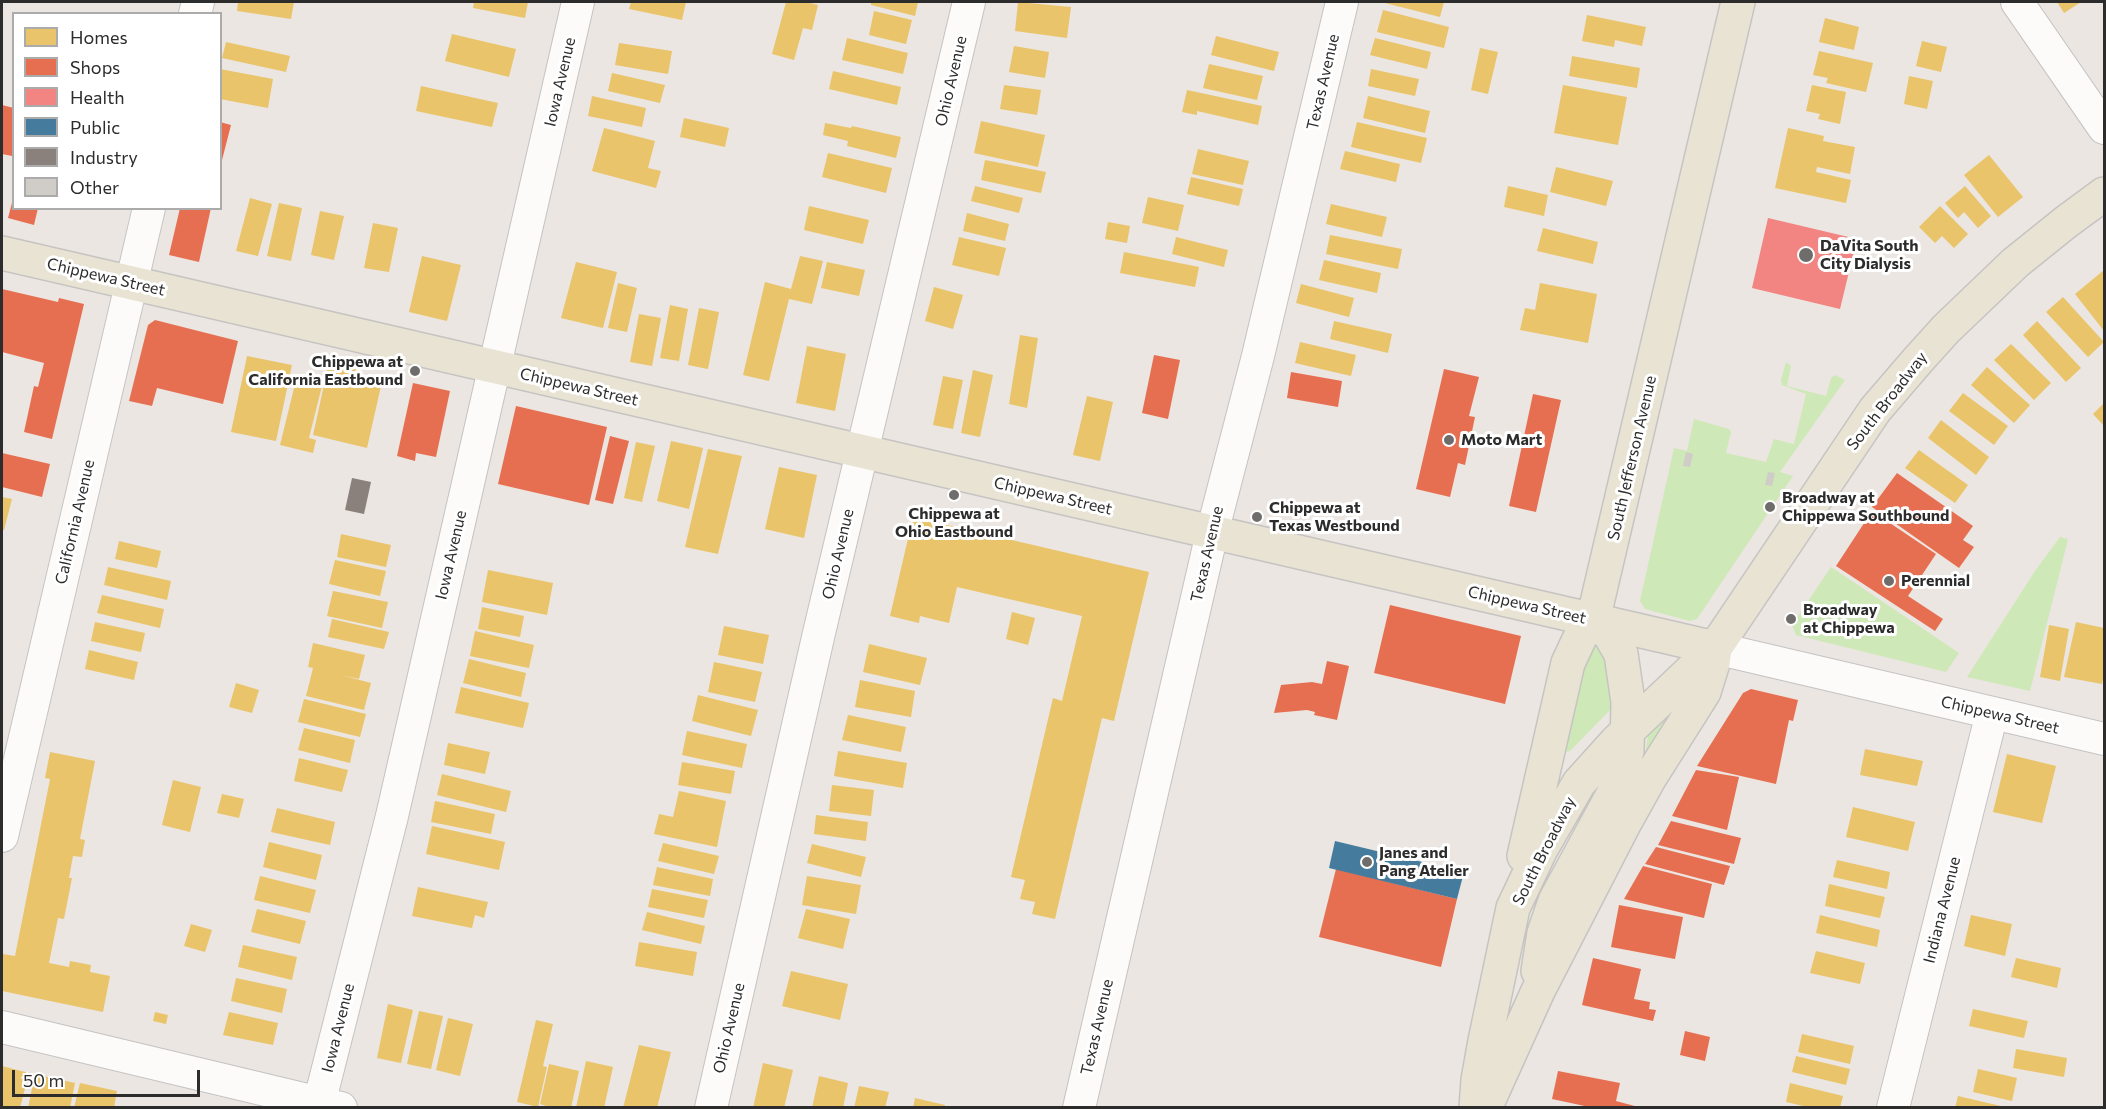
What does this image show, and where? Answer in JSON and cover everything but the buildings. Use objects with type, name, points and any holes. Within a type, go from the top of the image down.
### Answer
[{"type":"main road","name":"South Jefferson Avenue","points":[[1513,908],[1568,663],[1583,631],[1593,620],[1738,2]]},
{"type":"main road","name":"South Broadway","points":[[1476,1107],[1485,1041],[1513,908],[1541,849],[1579,783],[1628,730],[1714,648],[1859,434],[1889,393],[1946,329],[2032,249],[2104,194]]},
{"type":"main road","name":"Chippewa Street","points":[[2,253],[1714,648]]},
{"type":"main road","points":[[1538,991],[1544,933],[1555,901],[1617,787],[1627,752],[1626,677],[1621,654],[1610,635],[1593,620]]},
{"type":"main road","name":"South Broadway","points":[[1485,1107],[1538,991],[1624,824],[1649,779],[1704,692],[1713,663],[1714,648]]},
{"type":"street","name":"Iowa Avenue","points":[[326,1106],[578,2]]},
{"type":"street","name":"Ohio Avenue","points":[[711,1107],[862,451],[969,2]]},
{"type":"street","name":"Texas Avenue","points":[[1079,1107],[1212,533],[1342,2]]},
{"type":"street","points":[[2018,2],[2104,128]]},
{"type":"street","name":"California Avenue","points":[[2,836],[149,210]]},
{"type":"street","name":"Chippewa Street","points":[[1714,648],[2104,740]]},
{"type":"street","name":"Indiana Avenue","points":[[1893,1107],[1992,713]]},
{"type":"street","points":[[2,1027],[326,1106]]},
{"type":"green space","points":[[1786,362],[1791,366],[1787,386],[1826,396],[1831,378],[1835,375],[1845,380],[1780,472],[1793,476],[1697,619],[1690,621],[1645,609],[1640,601],[1674,448],[1687,451],[1694,419],[1729,429],[1731,432],[1726,453],[1766,462],[1774,439],[1794,444],[1806,394],[1782,385],[1781,380]]},
{"type":"green space","points":[[2060,537],[2068,539],[2030,691],[1967,677],[2035,571]]},
{"type":"green space","points":[[1831,567],[1959,653],[1946,672],[1796,635],[1792,625]]},
{"type":"green space","points":[[1594,646],[1603,648],[1614,700],[1611,709],[1570,751],[1566,752],[1564,748],[1585,649]]},
{"type":"green space","points":[[1689,685],[1645,757],[1649,727]]},
{"type":"place","name":"DaVita South City Dialysis","points":[[1806,255]]},
{"type":"place","name":"Chippewa at California Eastbound","points":[[415,371]]},
{"type":"place","name":"Moto Mart","points":[[1449,440]]},
{"type":"place","name":"Chippewa at Ohio Eastbound","points":[[954,495]]},
{"type":"place","name":"Broadway at Chippewa Southbound","points":[[1770,507]]},
{"type":"place","name":"Chippewa at Texas Westbound","points":[[1257,517]]},
{"type":"place","name":"Perennial","points":[[1889,581]]},
{"type":"place","name":"Broadway at Chippewa","points":[[1791,619]]},
{"type":"place","name":"Janes and Pang Atelier","points":[[1367,862]]}]
